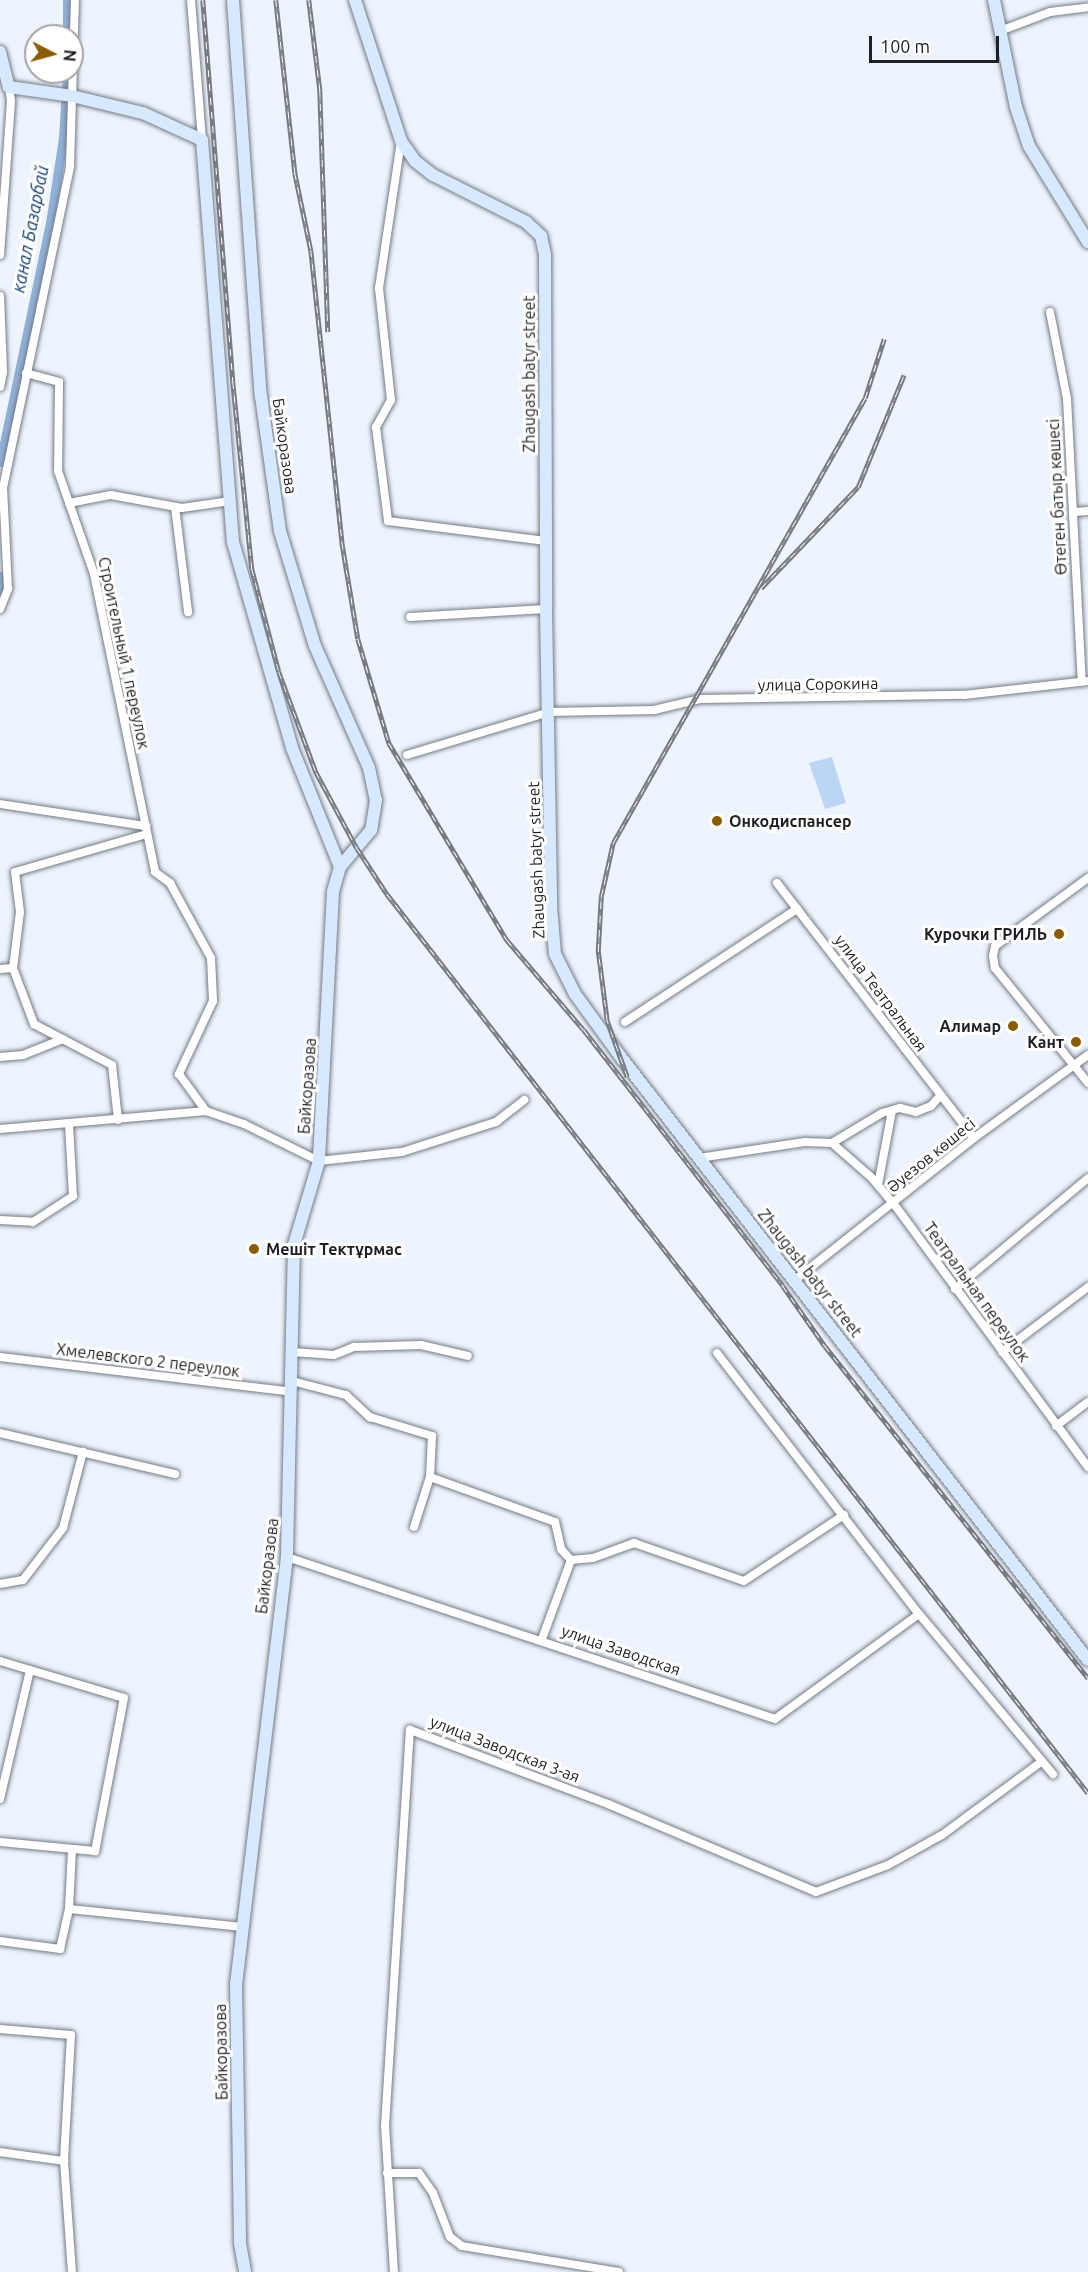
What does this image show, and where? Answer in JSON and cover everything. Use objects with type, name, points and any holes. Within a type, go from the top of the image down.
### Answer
[{"type":"street","points":[[0,609],[8,589],[3,488],[70,166],[75,0]]},
{"type":"street","points":[[191,0],[233,542],[292,748],[340,867]]},
{"type":"street","name":"Байкоразова","points":[[233,0],[260,385],[280,531],[315,646],[369,768],[376,800],[371,830],[340,867],[333,892],[319,1161],[294,1245],[287,1557],[236,1983],[240,2243],[245,2272]]},
{"type":"street","name":"Zhaugash batyr street","points":[[355,0],[401,141],[415,161],[433,175],[526,222],[541,236],[545,255],[546,609],[551,907],[555,954],[575,994],[699,1158],[1088,1660]]},
{"type":"street","points":[[994,0],[1016,107],[1029,146],[1088,242]]},
{"type":"street","points":[[1000,32],[1050,12],[1088,7]]},
{"type":"street","points":[[0,52],[11,101],[0,255]]},
{"type":"street","points":[[9,87],[72,96],[143,113],[202,140]]},
{"type":"street","points":[[401,141],[379,288],[391,400],[376,427],[388,521],[546,541]]},
{"type":"street","points":[[0,296],[0,387]]},
{"type":"street","name":"Өтеген батыр көшесі","points":[[1050,312],[1067,399],[1085,681]]},
{"type":"street","name":"Строительный 1 переулок","points":[[26,373],[60,382],[58,471],[94,574],[155,872],[170,883],[211,958],[213,1001],[179,1074],[206,1111]]},
{"type":"street","points":[[69,503],[111,495],[175,507],[230,501]]},
{"type":"street","points":[[175,507],[188,612]]},
{"type":"street","points":[[1073,512],[1088,511]]},
{"type":"street","points":[[410,616],[546,609]]},
{"type":"street","name":"улица Сорокина","points":[[407,755],[549,712],[654,710],[700,699],[964,695],[1085,681]]},
{"type":"street","points":[[0,804],[146,830]]},
{"type":"street","points":[[118,1120],[112,1065],[34,1024],[13,968],[20,912],[15,872],[146,830]]},
{"type":"street","points":[[1088,878],[995,946],[993,956],[995,968],[1088,1083]]},
{"type":"street","name":"улица Театральная","points":[[777,883],[974,1138]]},
{"type":"street","points":[[625,1022],[797,909]]},
{"type":"street","points":[[0,969],[13,968]]},
{"type":"street","points":[[0,1057],[23,1055],[63,1039]]},
{"type":"street","name":"Әуезов көшесі","points":[[795,1280],[894,1204],[974,1138],[1088,1055]]},
{"type":"street","points":[[699,1158],[805,1142],[832,1143],[892,1111],[916,1113],[931,1106],[940,1096]]},
{"type":"street","points":[[0,1129],[69,1125],[206,1111],[244,1124],[319,1161],[402,1152],[496,1122],[524,1100]]},
{"type":"street","points":[[878,1185],[892,1111]]},
{"type":"street","points":[[0,1220],[33,1222],[74,1197],[69,1125]]},
{"type":"street","name":"Театральная переулок","points":[[832,1143],[878,1185],[894,1204],[1088,1467]]},
{"type":"street","points":[[955,1289],[1088,1178]]},
{"type":"street","points":[[1002,1352],[1088,1287]]},
{"type":"street","points":[[292,1352],[334,1355],[354,1347],[421,1346],[468,1356]]},
{"type":"street","points":[[717,1353],[919,1614],[1053,1774]]},
{"type":"street","name":"Хмелевского 2 переулок","points":[[0,1357],[292,1387],[345,1395],[370,1417],[432,1436],[430,1477]]},
{"type":"street","points":[[1056,1426],[1088,1402]]},
{"type":"street","points":[[0,1433],[175,1474]]},
{"type":"street","points":[[0,1584],[23,1580],[63,1528],[83,1452]]},
{"type":"street","points":[[414,1527],[430,1477],[555,1522],[561,1549],[571,1560]]},
{"type":"street","points":[[571,1560],[593,1558],[634,1543],[744,1581],[844,1515]]},
{"type":"street","name":"улица Заводская","points":[[287,1557],[542,1639],[775,1719],[919,1614]]},
{"type":"street","points":[[542,1639],[571,1560]]},
{"type":"street","points":[[0,1661],[124,1698],[95,1851],[0,1842]]},
{"type":"street","points":[[0,1799],[30,1670]]},
{"type":"street","name":"улица Заводская 3-ая","points":[[394,2272],[385,2126],[410,1730],[608,1804],[816,1893],[888,1865],[942,1835],[1041,1762]]},
{"type":"street","points":[[0,1941],[60,1949],[69,1909],[72,1849]]},
{"type":"street","points":[[69,1909],[243,1927]]},
{"type":"street","points":[[0,2029],[72,2035],[64,2161],[72,2272]]},
{"type":"street","points":[[0,2152],[64,2161]]},
{"type":"street","points":[[387,2173],[419,2174],[433,2193],[450,2237],[462,2246],[619,2272]]},
{"type":"shaded area","points":[[832,757],[846,803],[825,809],[809,763]]},
{"type":"waterway","name":"канал Базарбай","points":[[67,0],[67,24]]},
{"type":"waterway","name":"канал Базарбай","points":[[0,462],[51,217],[63,138],[66,84]]},
{"type":"waterway","name":"канал Базарбай","points":[[0,576],[0,601]]},
{"type":"railway","points":[[203,0],[233,382],[252,569],[279,672],[316,772],[357,848],[387,894],[1088,1793]]},
{"type":"railway","points":[[276,0],[295,173],[311,250],[342,542],[358,639],[389,743],[507,940],[584,1030],[783,1286],[825,1346],[1088,1678]]},
{"type":"railway","points":[[309,0],[320,90],[328,332]]},
{"type":"railway","points":[[627,1077],[607,1021],[598,951],[601,897],[613,843],[865,398],[884,339]]},
{"type":"railway","points":[[761,588],[858,487],[904,375]]},
{"type":"place","name":"Онкодиспансер","points":[[717,821]]},
{"type":"place","name":"Курочки ГРИЛЬ","points":[[1059,934]]},
{"type":"place","name":"Алимар","points":[[1013,1026]]},
{"type":"place","name":"Кант","points":[[1076,1042]]},
{"type":"place","name":"Мешіт Тектұрмас","points":[[254,1249]]}]
